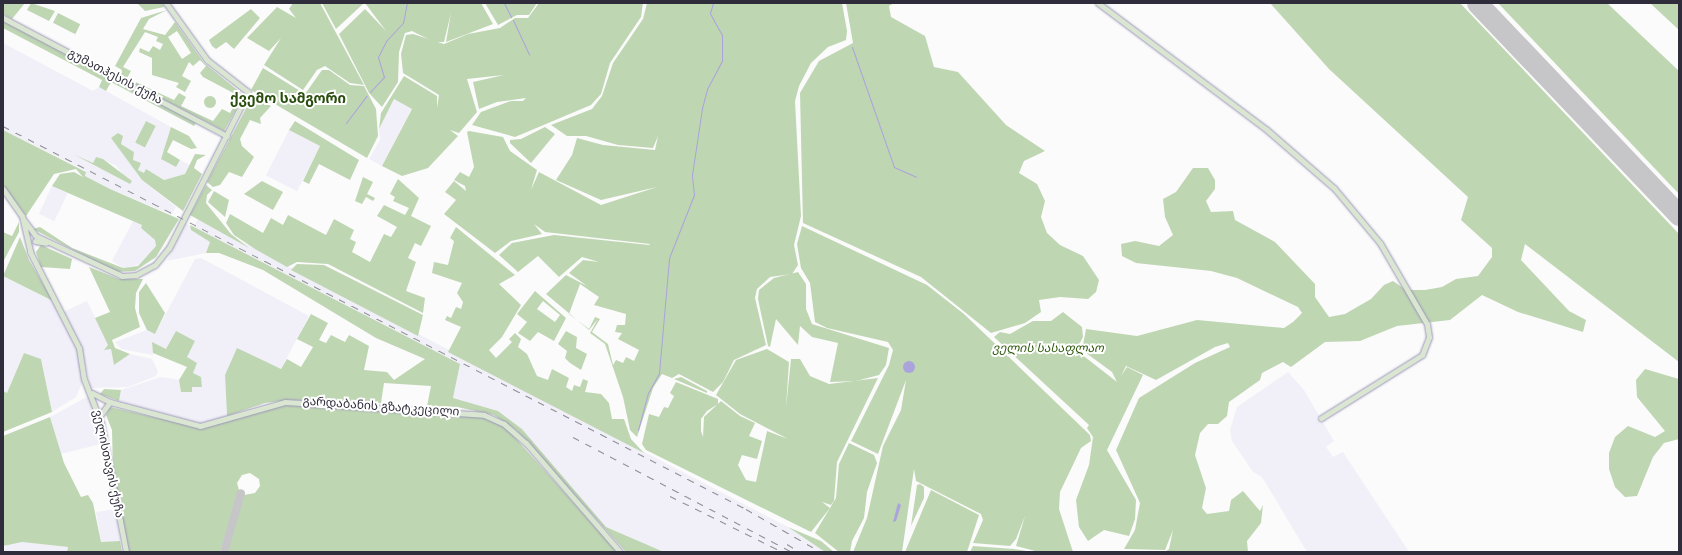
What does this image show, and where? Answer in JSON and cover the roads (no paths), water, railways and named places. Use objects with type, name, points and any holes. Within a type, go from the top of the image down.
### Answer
[{"type":"street","points":[[27,238],[35,238],[51,244],[122,276],[136,275],[155,265],[169,248],[248,92],[207,60],[166,3]]},
{"type":"street","points":[[1098,3],[1267,130],[1334,188],[1380,244],[1427,324],[1429,337],[1422,355],[1321,418]]},
{"type":"street","name":"გუმათჰესის ქუჩა","points":[[3,18],[227,136]]},
{"type":"street","points":[[3,189],[35,238],[34,258]]},
{"type":"street","points":[[23,219],[27,238],[34,258]]},
{"type":"street","points":[[27,238],[35,238]]},
{"type":"street","name":"ველისთავის ქუჩა","points":[[34,258],[79,348],[84,379],[92,392],[99,417],[126,552]]},
{"type":"street","name":"გარდაბანის გზატკეცილი","points":[[92,392],[110,402],[200,426],[285,402],[484,415],[504,424],[526,443],[620,552]]},
{"type":"street","points":[[99,417],[110,402]]},
{"type":"waterway","points":[[370,92],[384,77],[378,57],[386,41],[403,23],[407,3]]},
{"type":"waterway","points":[[504,3],[511,17]]},
{"type":"waterway","points":[[638,430],[648,393],[659,373],[669,258],[694,195],[692,175],[702,108],[707,89],[722,61],[722,35],[710,13],[713,3]]},
{"type":"waterway","points":[[513,20],[529,55]]},
{"type":"waterway","points":[[852,47],[894,167],[916,177]]},
{"type":"waterway","points":[[346,123],[366,96]]},
{"type":"railway","points":[[3,126],[746,509],[821,552]]},
{"type":"railway","points":[[573,437],[792,552]]},
{"type":"railway","points":[[670,496],[783,552]]},
{"type":"railway","points":[[787,544],[800,552]]},
{"type":"district","name":"ქვემო სამგორი","points":[[288,99]]},
{"type":"park label","name":"ველის სასაფლაო","points":[[1048,349]]}]
